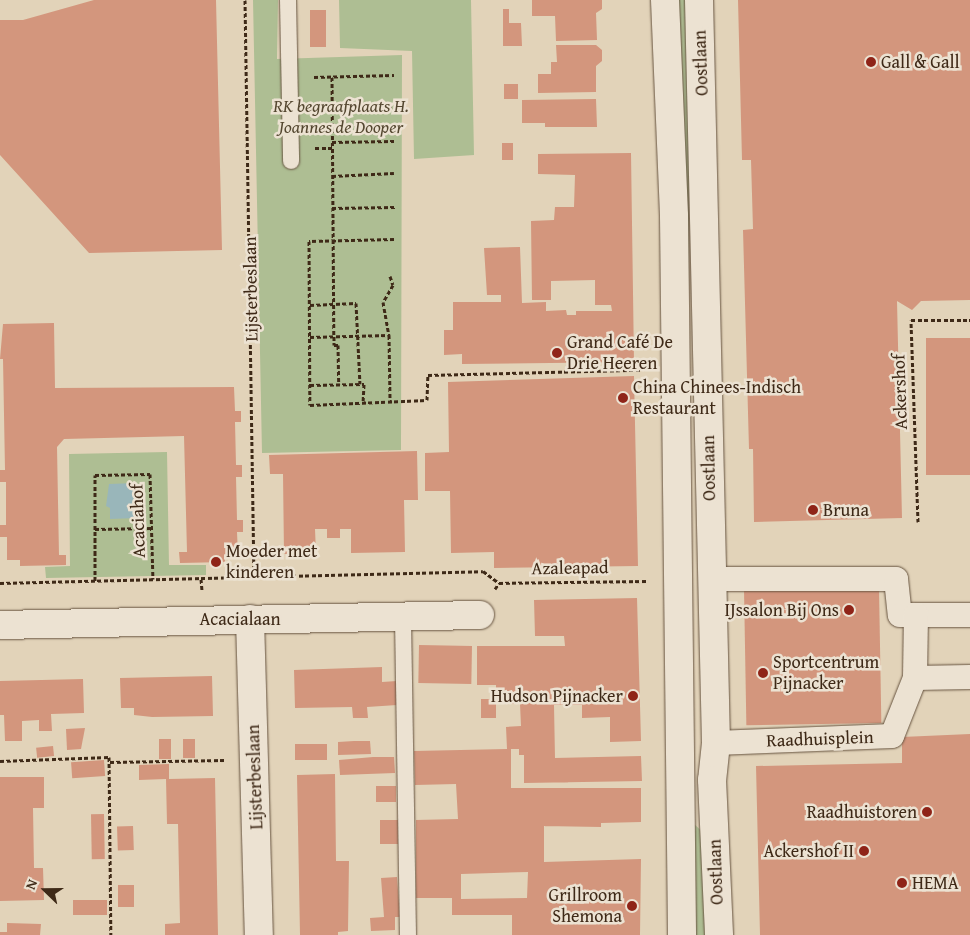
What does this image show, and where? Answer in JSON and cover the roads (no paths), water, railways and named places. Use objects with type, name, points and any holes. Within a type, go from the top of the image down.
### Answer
[{"type":"main road","name":"Oostlaan","points":[[665,0],[674,216],[682,935]]},
{"type":"main road","name":"Oostlaan","points":[[699,0],[716,743],[712,780],[719,935]]},
{"type":"main road","name":"Acacialaan","points":[[0,625],[250,618],[480,615]]},
{"type":"main road","name":"Lijsterbeslaan","points":[[250,618],[259,935]]},
{"type":"street","points":[[711,579],[896,579],[900,615],[970,615]]},
{"type":"street","name":"Raadhuisplein","points":[[716,743],[892,736],[915,678],[916,615]]},
{"type":"street","points":[[915,678],[970,677]]},
{"type":"lane","points":[[288,0],[291,161]]},
{"type":"lane","points":[[403,617],[408,935]]},
{"type":"water","points":[[136,483],[137,518],[110,519],[110,508],[106,506],[109,484]]},
{"type":"place","name":"Gall & Gall","points":[[871,62]]},
{"type":"place","name":"Grand Café De Drie Heeren","points":[[557,353]]},
{"type":"place","name":"China Chinees-Indisch Restaurant","points":[[623,398]]},
{"type":"place","name":"Bruna","points":[[813,510]]},
{"type":"place","name":"Moeder met kinderen","points":[[216,562]]},
{"type":"place","name":"IJssalon Bij Ons","points":[[849,610]]},
{"type":"place","name":"Sportcentrum Pijnacker","points":[[763,673]]},
{"type":"place","name":"Hudson Pijnacker","points":[[633,696]]},
{"type":"place","name":"Raadhuistoren","points":[[927,812]]},
{"type":"place","name":"Ackershof II","points":[[864,851]]},
{"type":"place","name":"HEMA","points":[[902,883]]},
{"type":"place","name":"Grillroom Shemona","points":[[632,906]]},
{"type":"park label","name":"RK begraafplaats H. Joannes de Dooper","points":[[341,117]]}]
